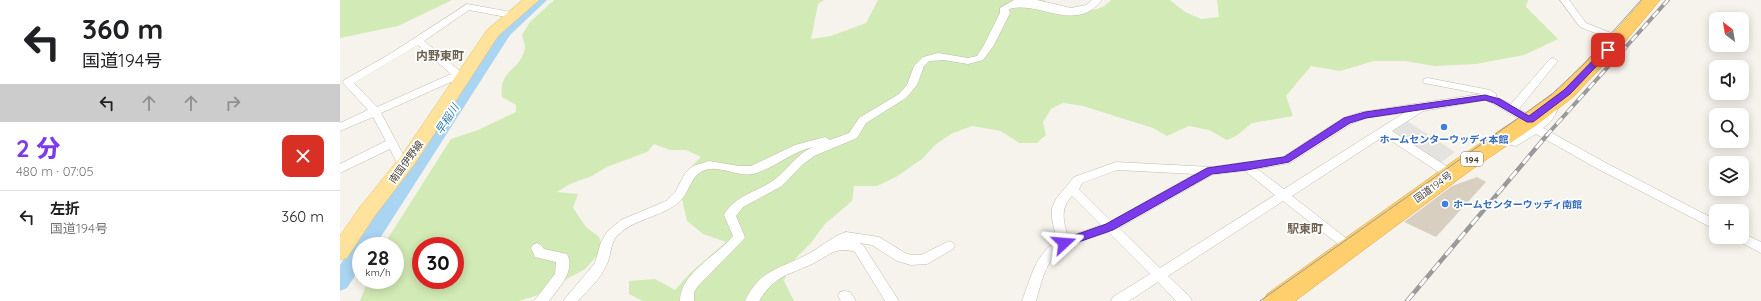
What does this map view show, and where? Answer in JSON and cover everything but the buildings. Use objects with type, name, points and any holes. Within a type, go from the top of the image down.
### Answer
[{"type":"highway","name":"国道194号","points":[[1288,298],[1351,248],[1450,174],[1501,139],[1533,124],[1553,103],[1577,83],[1652,0]]},
{"type":"main road","name":"南国伊野線","points":[[342,245],[408,160],[461,74],[492,33],[511,15],[532,0]]},
{"type":"street","points":[[570,301],[600,266],[605,247],[611,235],[620,226],[660,209],[678,198],[685,182],[694,171],[703,166],[711,165],[740,171],[759,168],[776,161],[796,149],[841,135],[864,119],[901,97],[909,90],[917,68],[923,61],[931,57],[938,56],[965,60],[980,58],[986,54],[993,34],[1005,13],[1004,8],[1013,2],[1025,1],[1068,11],[1083,10],[1093,5],[1098,0]]},
{"type":"street","points":[[1564,0],[1583,25],[1618,39]]},
{"type":"street","points":[[408,160],[401,160],[375,111],[348,82],[385,63],[467,7],[511,15]]},
{"type":"street","points":[[340,127],[461,74],[419,41]]},
{"type":"street","points":[[1512,110],[1553,61]]},
{"type":"street","points":[[1428,81],[1486,92],[1497,101],[1533,124],[1602,166],[1709,221]]},
{"type":"street","points":[[1064,243],[1057,219],[1058,206],[1063,198],[1074,190],[1078,180],[1116,166],[1210,171],[1247,167],[1286,160],[1347,120],[1365,115],[1420,108],[1485,97],[1497,101]]},
{"type":"street","points":[[1118,301],[1158,274],[1420,108]]},
{"type":"street","points":[[687,301],[688,290],[693,281],[733,247],[739,238],[730,215],[739,204],[778,183],[798,162],[810,153],[853,135],[856,126]]},
{"type":"street","points":[[1385,130],[1450,174]]},
{"type":"street","points":[[340,169],[392,143]]},
{"type":"street","points":[[1247,167],[1351,248]]},
{"type":"street","points":[[1029,301],[1044,258],[1052,250],[1064,243],[1110,227],[1210,171]]},
{"type":"street","points":[[1074,190],[1185,301]]},
{"type":"street","points":[[752,301],[762,285],[780,271],[810,259],[832,246],[840,239],[846,237],[873,236],[901,257],[911,260],[923,260],[949,246]]},
{"type":"street","points":[[1749,242],[1761,248]]},
{"type":"street","points":[[832,246],[849,245],[859,248],[892,301]]},
{"type":"street","points":[[537,248],[539,254],[563,258],[561,276],[541,301]]},
{"type":"green space","points":[[340,0],[452,0],[398,26],[340,38]]},
{"type":"green space","points":[[554,0],[824,0],[818,4],[811,39],[831,36],[866,23],[878,0],[1044,0],[1057,9],[1077,12],[1097,9],[1111,0],[1170,0],[1185,12],[1201,19],[1219,17],[1217,0],[1528,0],[1526,7],[1558,39],[1524,55],[1476,64],[1434,66],[1405,61],[1374,61],[1340,71],[1311,66],[1286,96],[1293,116],[1252,123],[1236,136],[1227,140],[1209,130],[1189,126],[1167,136],[1153,128],[1083,106],[1063,103],[1051,109],[1043,122],[1046,135],[1037,143],[1019,143],[1001,131],[972,126],[951,134],[935,145],[922,159],[896,177],[877,186],[854,186],[852,201],[825,224],[810,244],[790,264],[784,281],[794,301],[643,301],[629,294],[629,281],[655,279],[675,290],[690,273],[726,242],[703,234],[687,221],[680,191],[686,172],[701,157],[686,150],[670,150],[654,144],[647,152],[607,167],[592,176],[570,184],[557,192],[578,194],[573,208],[586,227],[599,237],[603,249],[585,269],[538,295],[519,301],[360,301],[365,289],[404,289],[404,237],[389,237],[451,139],[478,130],[516,112],[516,105],[502,97],[502,88],[506,75],[523,56],[525,48],[522,35],[530,22]]},
{"type":"shaded area","points":[[1407,121],[1455,152],[1439,164],[1391,131]]},
{"type":"waterway","name":"早稲川","points":[[370,237],[504,32],[533,4],[540,0]]},
{"type":"waterway","name":"早稲川","points":[[340,282],[352,264]]},
{"type":"tram line","points":[[1260,301],[1551,95],[1584,64],[1641,0]]},
{"type":"railway","points":[[1546,136],[1668,0]]},
{"type":"railway","points":[[1407,301],[1547,135]]},
{"type":"place","name":"ホームセンターウッディ本館","points":[[1444,127]]},
{"type":"place","name":"ホームセンターウッディ南館","points":[[1445,204]]},
{"type":"district","name":"内野東町","points":[[440,55]]},
{"type":"district","name":"駅東町","points":[[1305,228]]},
{"type":"route","points":[[1064,243],[1110,227],[1210,171],[1247,167],[1286,160],[1347,120],[1365,115],[1420,108],[1485,97],[1497,101],[1530,120],[1567,92],[1608,50]]}]
